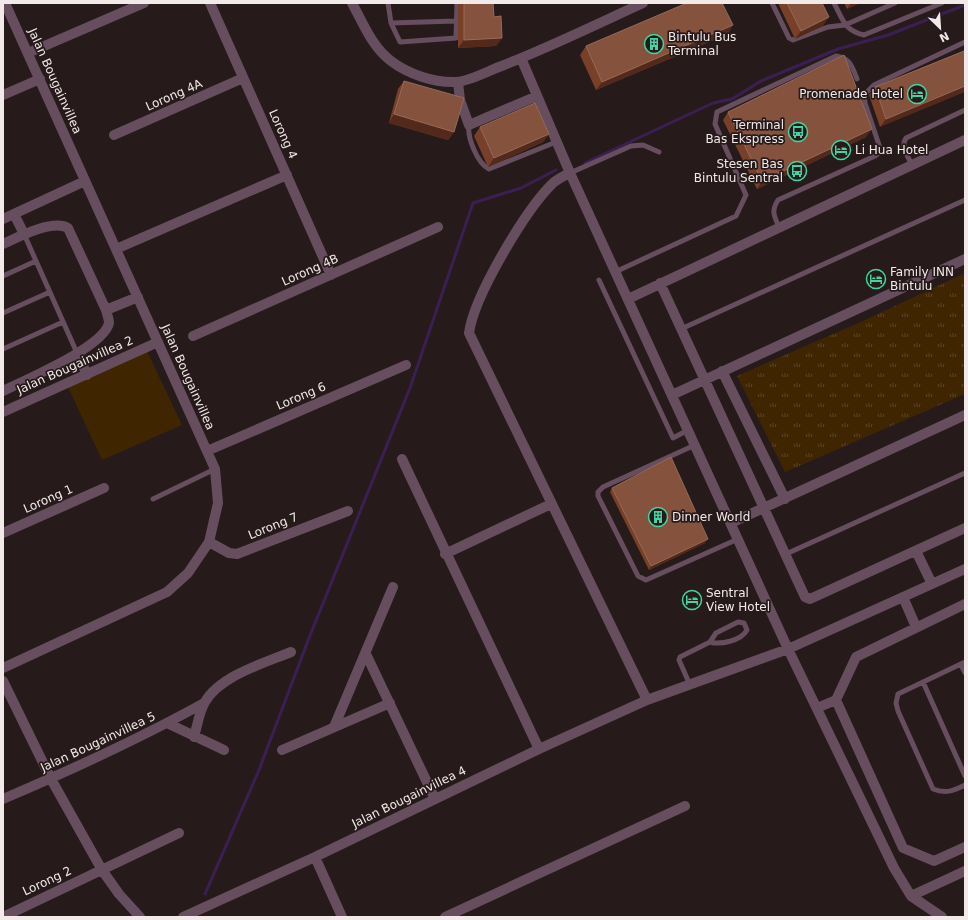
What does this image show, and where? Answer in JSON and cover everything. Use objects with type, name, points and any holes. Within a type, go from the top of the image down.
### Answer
[{"type":"street","name":"Jalan Bougainvillea","points":[[3,668],[166,592],[188,572],[209,542],[218,503],[215,469],[207,450],[5,3]]},
{"type":"street","points":[[28,53],[144,3]]},
{"type":"street","name":"Lorong 4","points":[[210,3],[331,275]]},
{"type":"street","points":[[352,3],[375,45],[390,61],[415,74],[442,82],[458,82],[521,58],[643,3]]},
{"type":"street","points":[[521,58],[556,142],[788,649],[894,868],[911,896],[942,917]]},
{"type":"street","name":"Lorong 4A","points":[[114,135],[244,78]]},
{"type":"street","points":[[3,95],[40,79]]},
{"type":"street","points":[[458,82],[460,100],[469,125],[537,96]]},
{"type":"street","points":[[628,299],[965,140]]},
{"type":"street","points":[[570,172],[550,186],[518,229],[478,302],[471,318],[469,333],[647,700]]},
{"type":"street","points":[[116,249],[287,175]]},
{"type":"street","points":[[3,219],[86,181]]},
{"type":"street","points":[[14,214],[24,234]]},
{"type":"street","points":[[3,244],[24,234],[56,225],[63,225],[68,228],[106,310],[109,322],[105,330],[78,354],[3,391]]},
{"type":"street","name":"Lorong 4B","points":[[193,336],[438,227]]},
{"type":"street","points":[[672,395],[965,259]]},
{"type":"street","points":[[660,283],[805,597],[810,599],[965,528]]},
{"type":"street","points":[[106,310],[138,297]]},
{"type":"street","name":"Jalan Bougainvillea 2","points":[[3,412],[158,342]]},
{"type":"street","points":[[78,354],[87,375]]},
{"type":"street","name":"Lorong 6","points":[[207,450],[406,365]]},
{"type":"street","points":[[722,371],[785,499]]},
{"type":"street","points":[[731,524],[965,415]]},
{"type":"street","points":[[402,459],[445,554],[539,749]]},
{"type":"street","name":"Lorong 1","points":[[3,533],[104,488]]},
{"type":"street","points":[[445,554],[551,504]]},
{"type":"street","name":"Lorong 7","points":[[209,542],[229,553],[237,554],[348,511]]},
{"type":"street","points":[[916,551],[932,584]]},
{"type":"street","name":"Jalan Bougainvillea 4","points":[[183,917],[539,749],[647,700],[788,649],[965,569]]},
{"type":"street","points":[[334,727],[393,587]]},
{"type":"street","points":[[903,597],[916,627]]},
{"type":"street","points":[[817,708],[836,700],[856,657],[965,604]]},
{"type":"street","points":[[194,737],[204,703],[213,691],[225,682],[291,652]]},
{"type":"street","points":[[366,654],[435,799]]},
{"type":"street","points":[[3,681],[52,779],[102,870],[119,894],[140,917]]},
{"type":"street","points":[[836,700],[903,848],[934,861],[965,847]]},
{"type":"street","points":[[167,723],[204,703]]},
{"type":"street","points":[[282,750],[390,703]]},
{"type":"street","name":"Jalan Bougainvillea 5","points":[[3,800],[52,779],[167,723],[224,750]]},
{"type":"street","points":[[445,917],[685,806]]},
{"type":"street","name":"Lorong 2","points":[[3,917],[180,833]]},
{"type":"street","points":[[315,856],[342,917]]},
{"type":"street","points":[[911,896],[965,871]]},
{"type":"lane","points":[[388,3],[392,23],[400,42],[456,38],[457,3]]},
{"type":"lane","points":[[772,3],[789,38],[793,40],[828,27],[845,25],[895,3]]},
{"type":"lane","points":[[834,3],[845,25],[853,32],[864,35],[942,3]]},
{"type":"lane","points":[[392,23],[456,21]]},
{"type":"lane","points":[[825,21],[828,27]]},
{"type":"lane","points":[[779,228],[773,214],[773,207],[778,200],[875,156],[881,151],[865,103],[864,95],[874,85],[963,43]]},
{"type":"lane","points":[[615,272],[736,216],[746,195],[715,124],[717,112],[836,56],[844,57],[850,62],[857,78]]},
{"type":"lane","points":[[912,165],[903,147],[903,142],[906,138],[965,110]]},
{"type":"lane","points":[[469,125],[468,132],[480,161],[489,169],[556,142]]},
{"type":"lane","points":[[570,172],[631,146],[643,145],[659,152]]},
{"type":"lane","points":[[682,329],[965,200]]},
{"type":"lane","points":[[24,234],[78,354]]},
{"type":"lane","points":[[3,276],[36,261]]},
{"type":"lane","points":[[599,280],[673,438],[688,430]]},
{"type":"lane","points":[[3,313],[50,292]]},
{"type":"lane","points":[[3,350],[63,322]]},
{"type":"lane","points":[[695,445],[603,487],[598,492],[598,496],[638,576],[642,580],[646,580],[738,539]]},
{"type":"lane","points":[[153,499],[215,469]]},
{"type":"lane","points":[[786,554],[965,473]]},
{"type":"lane","points":[[690,685],[679,660],[680,657],[710,642],[716,633],[738,622],[744,623],[747,630],[742,636],[721,644],[710,642]]},
{"type":"lane","points":[[965,673],[963,663],[898,694],[896,703],[898,711],[933,788],[941,792],[949,792],[965,785]]},
{"type":"lane","points":[[923,682],[965,776]]},
{"type":"green space","points":[[965,273],[965,394],[785,472],[737,376],[863,321]]},
{"type":"green space","points":[[147,351],[182,425],[102,460],[68,387]]},
{"type":"building","points":[[464,3],[493,3],[494,17],[501,16],[502,38],[464,40]]},
{"type":"building","name":"Bintulu Bus Terminal","points":[[687,3],[722,3],[733,25],[602,82],[586,46]]},
{"type":"building","points":[[787,3],[822,3],[829,17],[801,31]]},
{"type":"building","name":"Promenade Hotel","points":[[964,51],[965,86],[886,119],[875,87]]},
{"type":"building","points":[[844,55],[872,129],[762,181],[728,112]]},
{"type":"building","points":[[404,81],[464,98],[454,132],[394,114]]},
{"type":"building","points":[[535,103],[549,134],[494,158],[480,127]]},
{"type":"building","name":"Dinner World","points":[[671,457],[708,539],[651,566],[612,488]]},
{"type":"waterway","points":[[585,163],[713,103],[732,99],[761,81],[838,49],[888,35],[965,5]]},
{"type":"waterway","points":[[205,894],[259,770],[309,638],[410,388],[473,203],[521,188],[556,170]]},
{"type":"place","name":"Bintulu Bus Terminal","points":[[654,44]]},
{"type":"place","name":"Promenade Hotel","points":[[917,94]]},
{"type":"place","name":"Terminal Bas Ekspress","points":[[798,132]]},
{"type":"place","name":"Li Hua Hotel","points":[[841,150]]},
{"type":"place","name":"Stesen Bas Bintulu Sentral","points":[[797,171]]},
{"type":"place","name":"Family INN Bintulu","points":[[876,279]]},
{"type":"place","name":"Dinner World","points":[[658,517]]},
{"type":"place","name":"Sentral View Hotel","points":[[692,600]]}]
